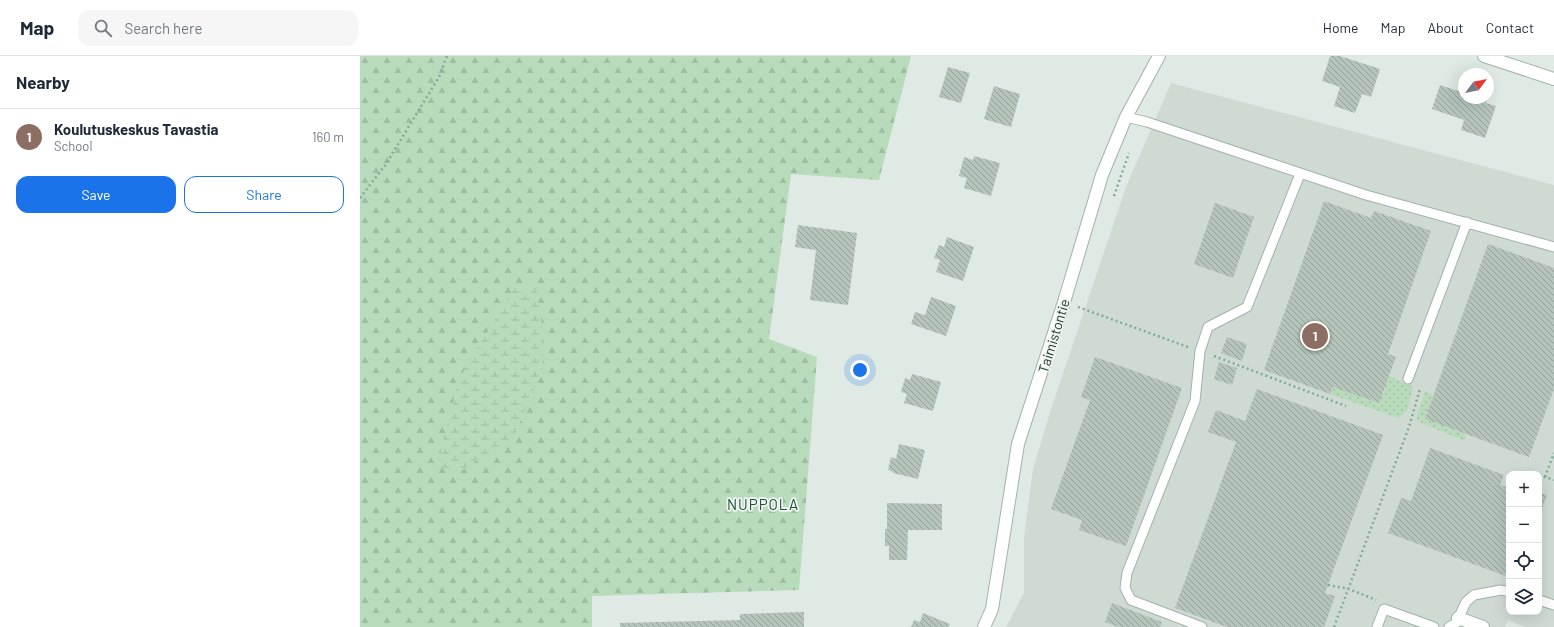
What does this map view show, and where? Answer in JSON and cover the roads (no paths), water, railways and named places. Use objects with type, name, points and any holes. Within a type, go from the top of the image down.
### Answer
[{"type":"street","name":"Taimistontie","points":[[984,627],[992,609],[1018,444],[1064,302],[1102,175],[1126,116],[1159,56]]},
{"type":"street","points":[[1484,56],[1554,79]]},
{"type":"street","points":[[1458,618],[1483,627]]},
{"type":"lane","points":[[1126,116],[1366,195],[1554,247]]},
{"type":"lane","points":[[1202,627],[1130,600],[1125,588],[1126,572],[1195,401],[1200,351],[1208,327],[1247,307],[1300,174]]},
{"type":"lane","points":[[1408,379],[1467,222]]},
{"type":"lane","points":[[1117,570],[1126,572]]},
{"type":"lane","points":[[1449,627],[1456,623],[1466,602],[1474,595],[1501,590],[1506,591]]},
{"type":"lane","points":[[1542,601],[1554,605]]},
{"type":"lane","points":[[1377,627],[1384,609],[1434,627]]},
{"type":"place","name":"Koulutuskeskus Tavastia","points":[[1315,336]]},
{"type":"district","name":"NUPPOLA","points":[[763,505]]}]
